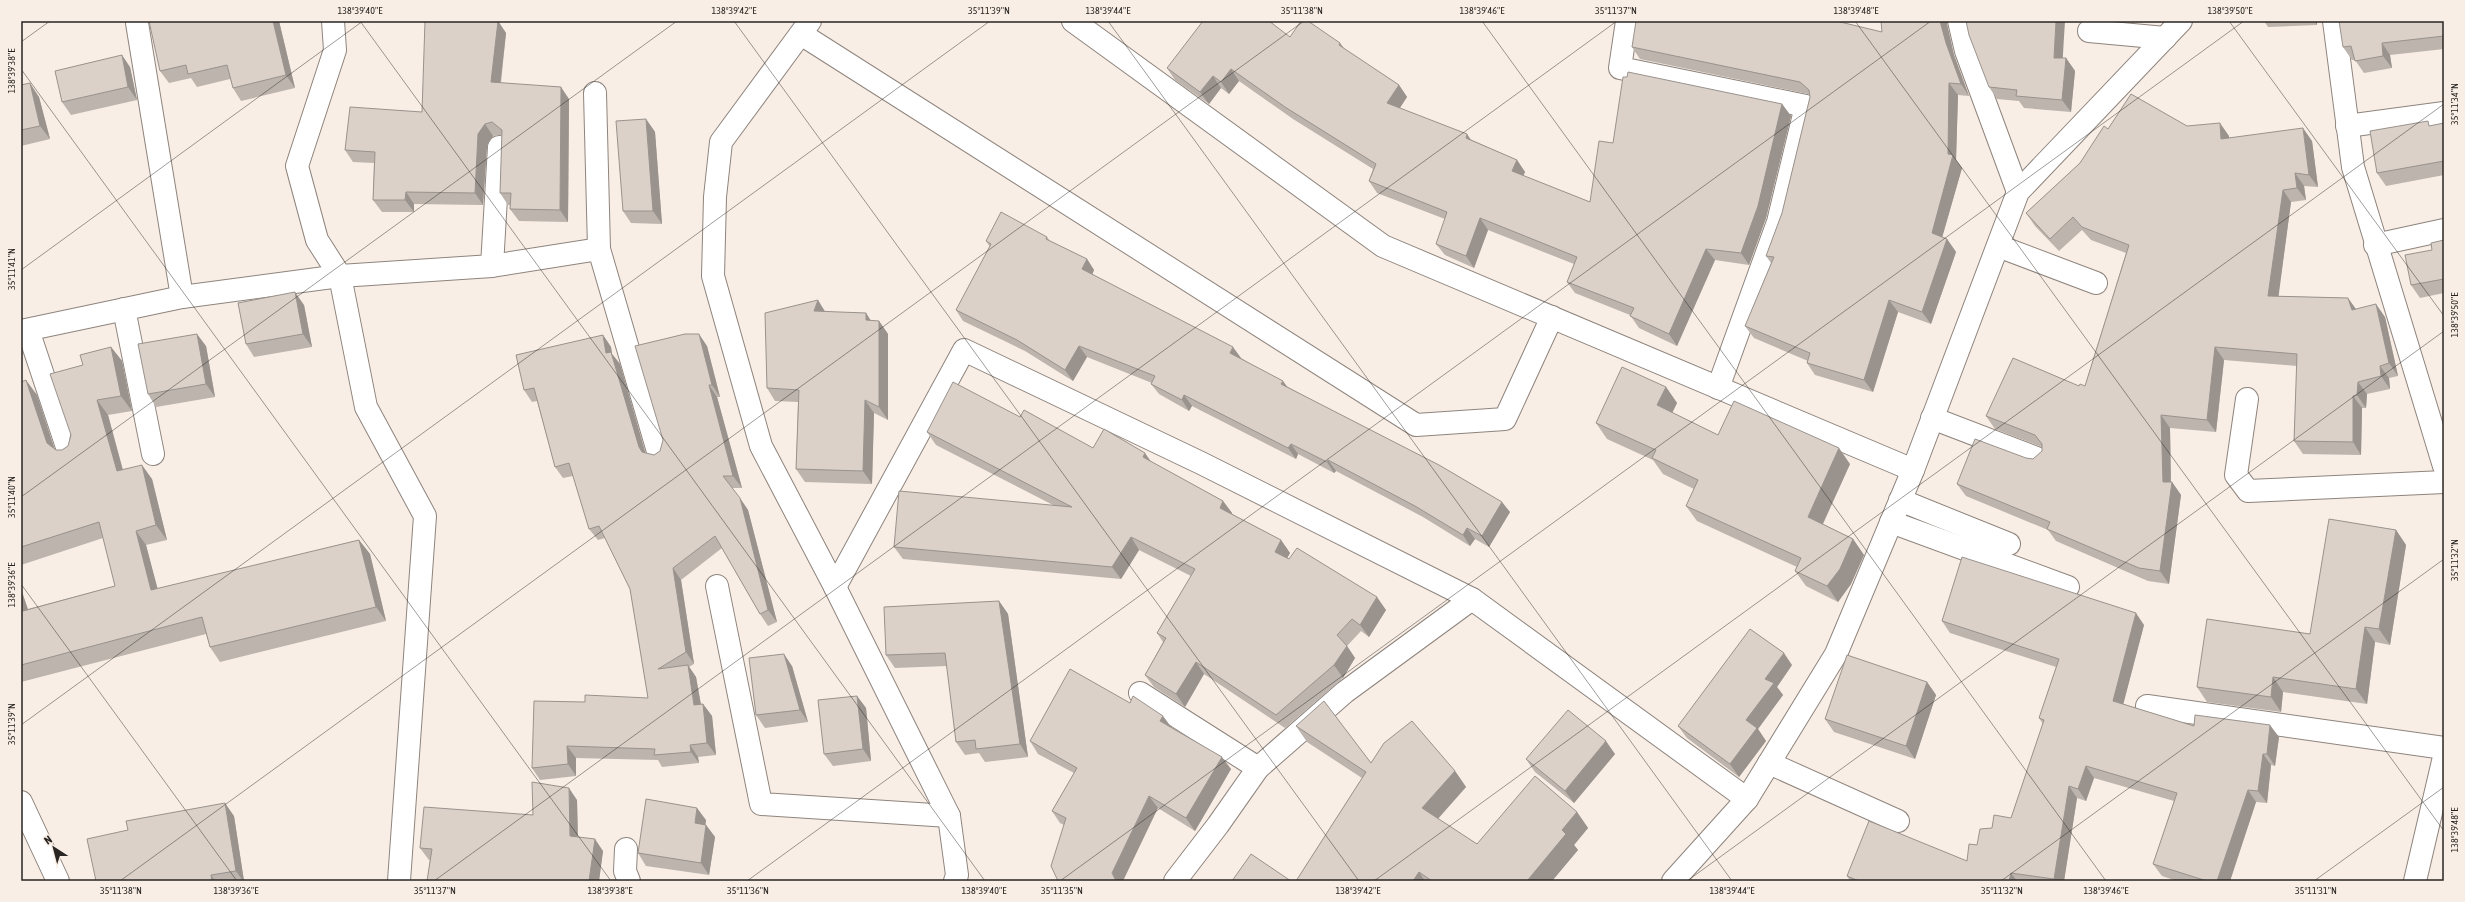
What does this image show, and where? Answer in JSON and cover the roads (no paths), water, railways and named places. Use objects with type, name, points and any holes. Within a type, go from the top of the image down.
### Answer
[{"type":"street","points":[[332,21],[335,50],[297,166],[317,240],[340,276],[366,407],[425,516],[399,881]]},
{"type":"street","points":[[1073,21],[1383,246],[1913,470]]},
{"type":"street","points":[[1627,21],[1620,68],[1806,106],[1778,222],[1718,388]]},
{"type":"street","points":[[1959,21],[1966,51],[2018,192]]},
{"type":"street","points":[[1673,881],[1747,799],[1836,654],[1913,470],[2018,192],[2181,21]]},
{"type":"street","points":[[2334,21],[2353,167],[2375,244],[2444,466]]},
{"type":"street","points":[[137,23],[182,297]]},
{"type":"street","points":[[955,881],[957,875],[949,816],[835,587],[761,446],[713,276],[714,205],[721,142],[806,27],[1416,425],[1505,419],[1552,318]]},
{"type":"street","points":[[2089,31],[2165,38]]},
{"type":"street","points":[[595,93],[599,249],[659,455]]},
{"type":"street","points":[[2347,126],[2444,113]]},
{"type":"street","points":[[492,266],[499,148]]},
{"type":"street","points":[[2375,244],[2444,230]]},
{"type":"street","points":[[1998,246],[2096,283]]},
{"type":"street","points":[[69,453],[24,331],[182,297],[340,276],[492,266],[599,249]]},
{"type":"street","points":[[124,309],[153,454]]},
{"type":"street","points":[[835,587],[964,350],[1201,463],[1472,599],[1747,799]]},
{"type":"street","points":[[2247,399],[2236,475],[2248,491],[2444,482]]},
{"type":"street","points":[[1932,418],[2038,460]]},
{"type":"street","points":[[1900,500],[2009,544]]},
{"type":"street","points":[[1891,522],[2068,587]]},
{"type":"street","points":[[717,586],[761,804],[949,816]]},
{"type":"street","points":[[1175,881],[1218,825],[1258,768],[1345,692],[1472,599]]},
{"type":"street","points":[[1140,693],[1258,768]]},
{"type":"street","points":[[2148,706],[2444,748]]},
{"type":"street","points":[[2415,881],[2444,757]]},
{"type":"street","points":[[1769,763],[1898,821]]},
{"type":"street","points":[[21,802],[58,881]]},
{"type":"street","points":[[626,849],[625,871],[629,881]]}]
